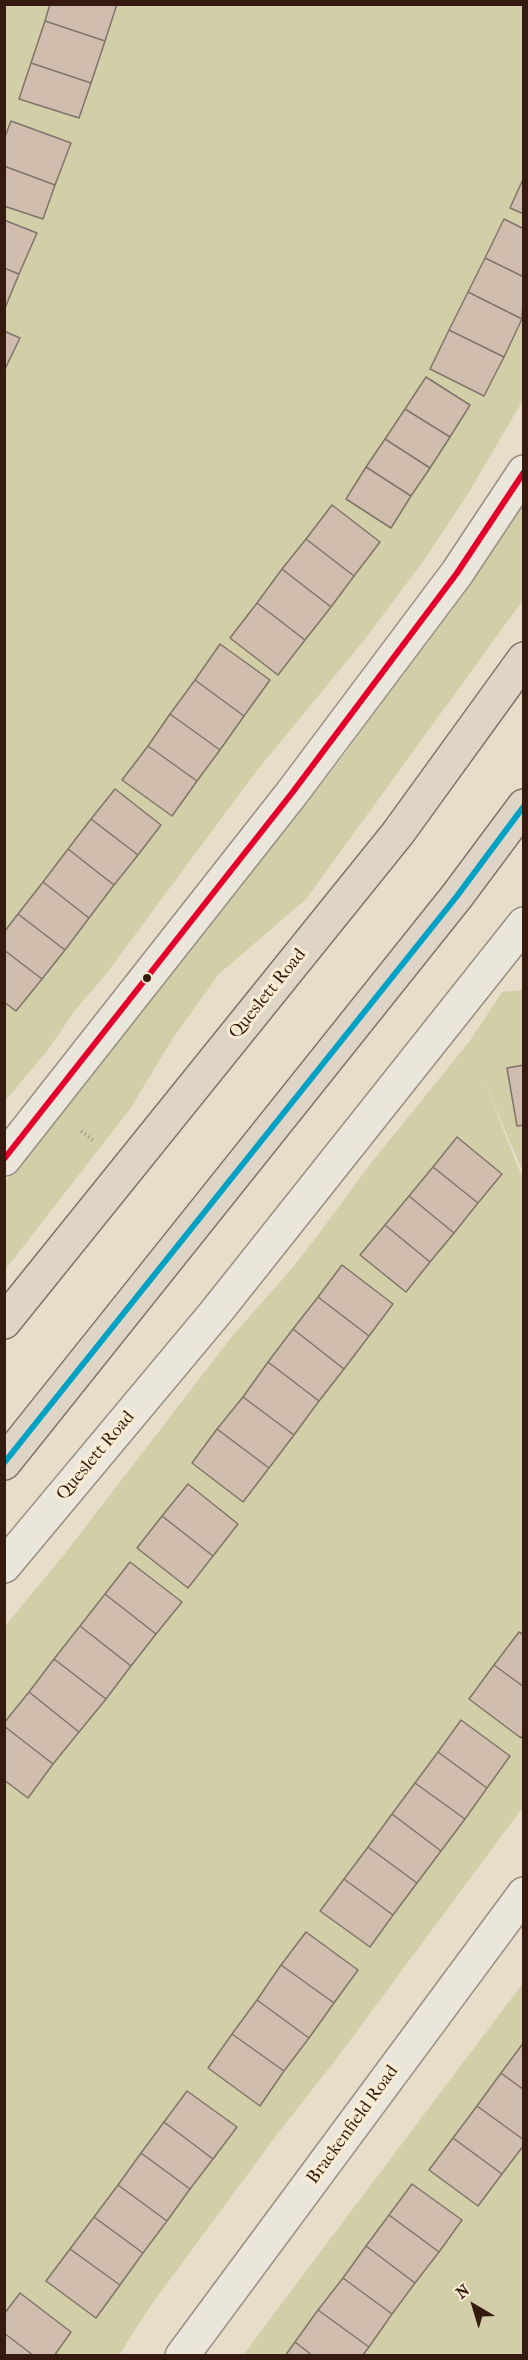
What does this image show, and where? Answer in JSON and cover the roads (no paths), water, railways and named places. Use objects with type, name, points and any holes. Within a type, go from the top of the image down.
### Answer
[{"type":"highway","name":"Queslett Road","points":[[4,1322],[398,832],[524,659]]},
{"type":"highway","points":[[4,1463],[457,896],[524,806]]},
{"type":"street","points":[[4,1159],[314,764],[457,573],[524,472]]},
{"type":"street","name":"Queslett Road","points":[[4,1566],[216,1312],[524,924]]},
{"type":"street","name":"Brackenfield Road","points":[[182,2355],[524,1894]]}]
